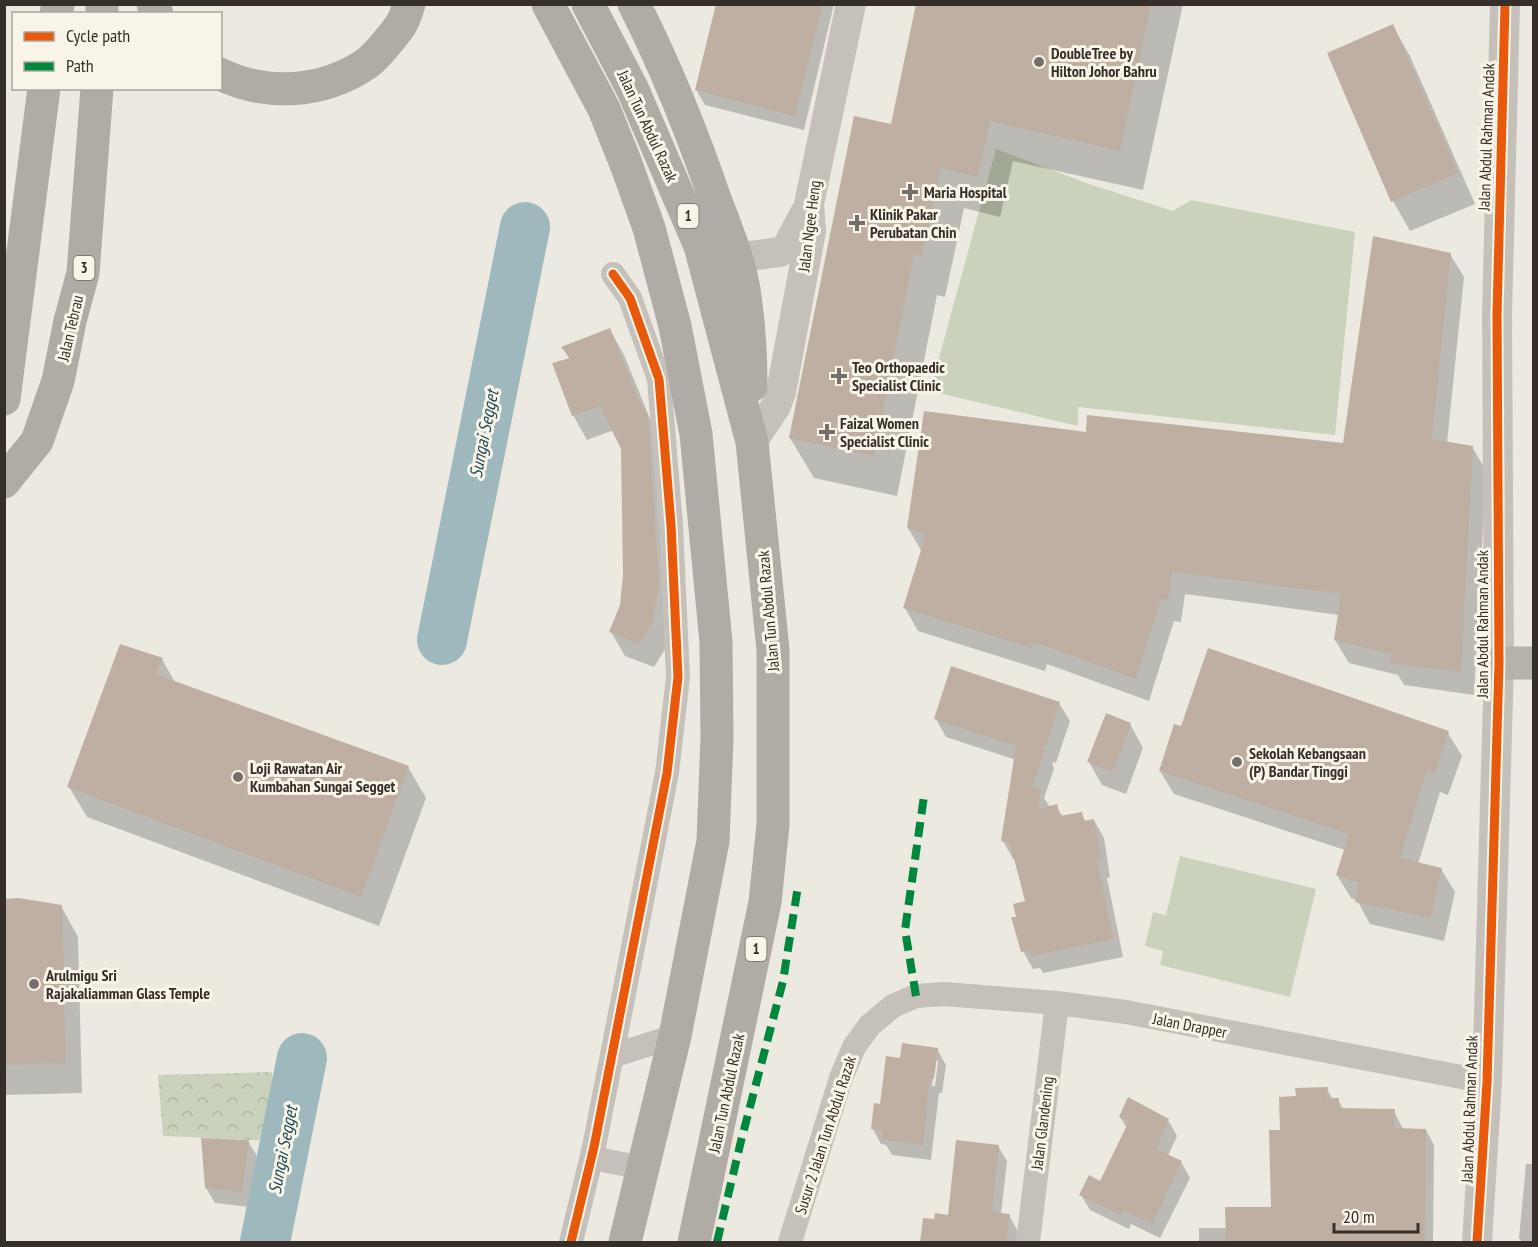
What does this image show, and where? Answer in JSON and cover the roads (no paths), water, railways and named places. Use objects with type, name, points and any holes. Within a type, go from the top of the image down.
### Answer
[{"type":"highway","points":[[222,75],[238,83],[282,90],[327,84],[368,63],[401,25],[410,4]]},
{"type":"highway","name":"Jalan Tun Abdul Razak","points":[[548,4],[604,109],[626,164],[649,228],[675,326],[696,434],[716,642],[717,738],[713,841],[675,1036],[625,1242]]},
{"type":"highway","name":"Jalan Tun Abdul Razak","points":[[588,4],[633,90],[700,246],[752,442],[773,650],[773,825],[765,902],[694,1242]]},
{"type":"highway","points":[[634,4],[684,115],[735,258],[743,288],[751,355],[752,442]]},
{"type":"highway","points":[[4,399],[44,90]]},
{"type":"highway","name":"Jalan Tebrau","points":[[4,482],[37,441],[58,381],[70,321],[83,273],[98,90]]},
{"type":"main road","points":[[1499,663],[1533,663]]},
{"type":"street","name":"Jalan Ngee Heng","points":[[752,442],[776,406],[781,392],[811,231],[809,204],[851,4]]},
{"type":"street","name":"Jalan Abdul Rahman Andak","points":[[1477,1242],[1487,1082],[1499,663],[1497,314],[1505,4]]},
{"type":"street","points":[[735,258],[780,252],[787,247],[809,204]]},
{"type":"street","points":[[571,1242],[592,1158],[667,773],[678,677],[671,525],[659,379],[630,298],[613,274]]},
{"type":"street","name":"Jalan Drapper","points":[[893,1006],[916,996],[944,994],[1057,1003],[1126,1012],[1487,1082]]},
{"type":"street","name":"Jalan Glandening","points":[[1028,1242],[1057,1003]]},
{"type":"street","name":"Susur 2 Jalan Tun Abdul Razak","points":[[790,1242],[841,1078],[854,1047],[870,1025],[893,1006]]},
{"type":"street","points":[[612,1056],[675,1036]]},
{"type":"street","points":[[592,1158],[644,1168]]},
{"type":"waterway","name":"Sungai Segget","points":[[442,640],[525,227]]},
{"type":"waterway","name":"Sungai Segget","points":[[265,1242],[302,1058]]},
{"type":"place","name":"DoubleTree by Hilton Johor Bahru","points":[[1039,62]]},
{"type":"place","name":"Maria Hospital","points":[[910,192]]},
{"type":"place","name":"Klinik Pakar Perubatan Chin","points":[[857,223]]},
{"type":"place","name":"Teo Orthopaedic Specialist Clinic","points":[[839,376]]},
{"type":"place","name":"Faizal Women Specialist Clinic","points":[[827,432]]},
{"type":"place","name":"Sekolah Kebangsaan (P) Bandar Tinggi","points":[[1237,762]]},
{"type":"place","name":"Loji Rawatan Air Kumbahan Sungai Segget","points":[[238,777]]},
{"type":"place","name":"Arulmigu Sri Rajakaliamman Glass Temple","points":[[34,984]]}]
